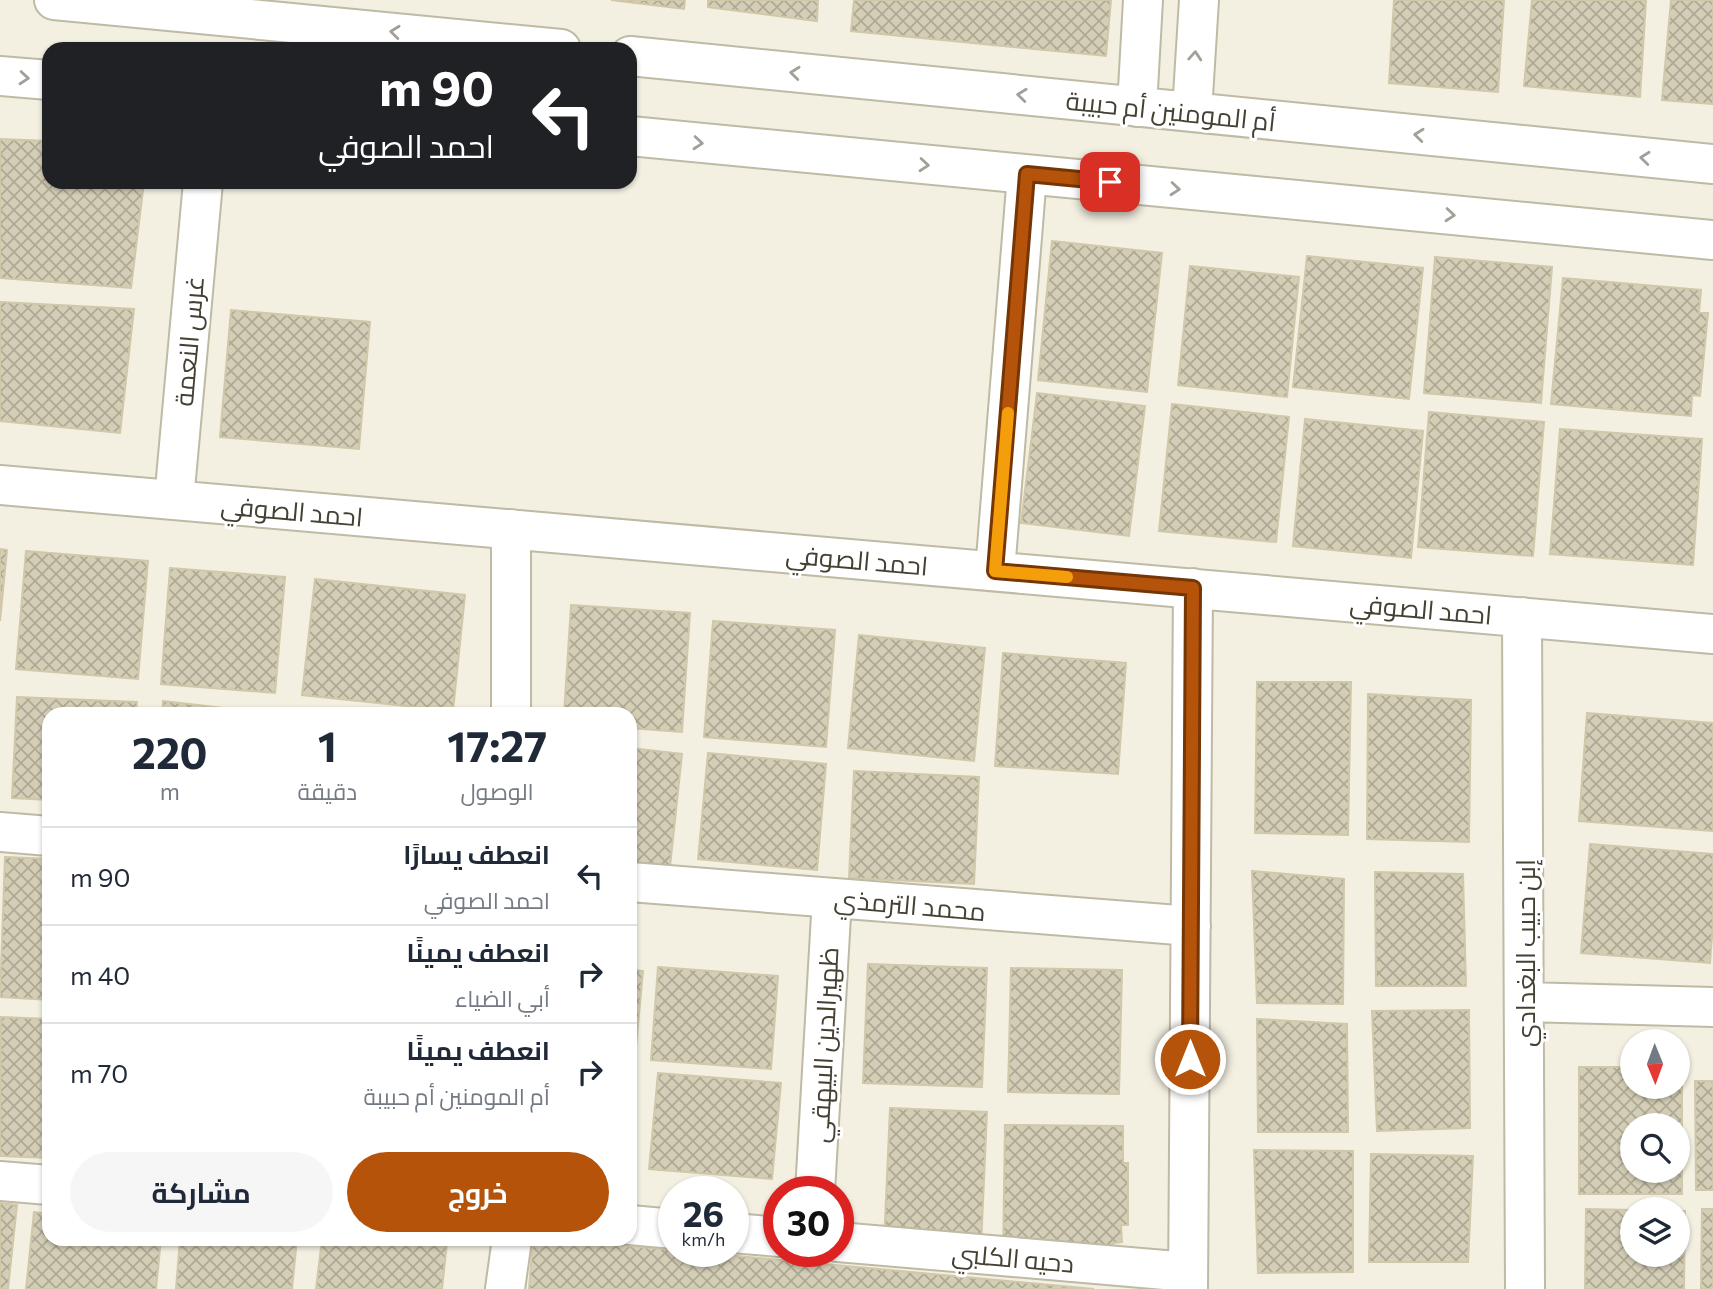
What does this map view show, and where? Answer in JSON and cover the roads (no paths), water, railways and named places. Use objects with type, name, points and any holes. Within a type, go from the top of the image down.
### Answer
[{"type":"street","points":[[54,0],[489,42]]},
{"type":"street","points":[[1137,107],[1143,0]]},
{"type":"street","points":[[1192,112],[1199,0]]},
{"type":"street","name":"أم المومنين أم حبيبة","points":[[637,57],[1713,164]]},
{"type":"street","points":[[0,76],[42,79]]},
{"type":"street","points":[[637,137],[1713,240]]},
{"type":"street","points":[[995,571],[1027,174]]},
{"type":"street","name":"غرس النعمة","points":[[174,500],[202,189]]},
{"type":"street","name":"احمد الصوفي","points":[[0,485],[1713,634]]},
{"type":"street","points":[[511,529],[511,707]]},
{"type":"street","points":[[1188,1280],[1193,588]]},
{"type":"street","name":"إبن حبيب البغدادي","points":[[1522,617],[1525,1289]]},
{"type":"street","points":[[0,832],[42,835]]},
{"type":"street","name":"محمد الترمذي","points":[[637,883],[1191,926]]},
{"type":"street","name":"ظهيرالدين البيهقي","points":[[816,1176],[832,898]]},
{"type":"street","points":[[1524,1002],[1713,1007]]},
{"type":"street","points":[[0,1181],[42,1184]]},
{"type":"street","points":[[637,1225],[658,1227]]},
{"type":"street","name":"دحيه الكلبي","points":[[854,1244],[1188,1280]]},
{"type":"street","points":[[505,1289],[511,1246]]}]
